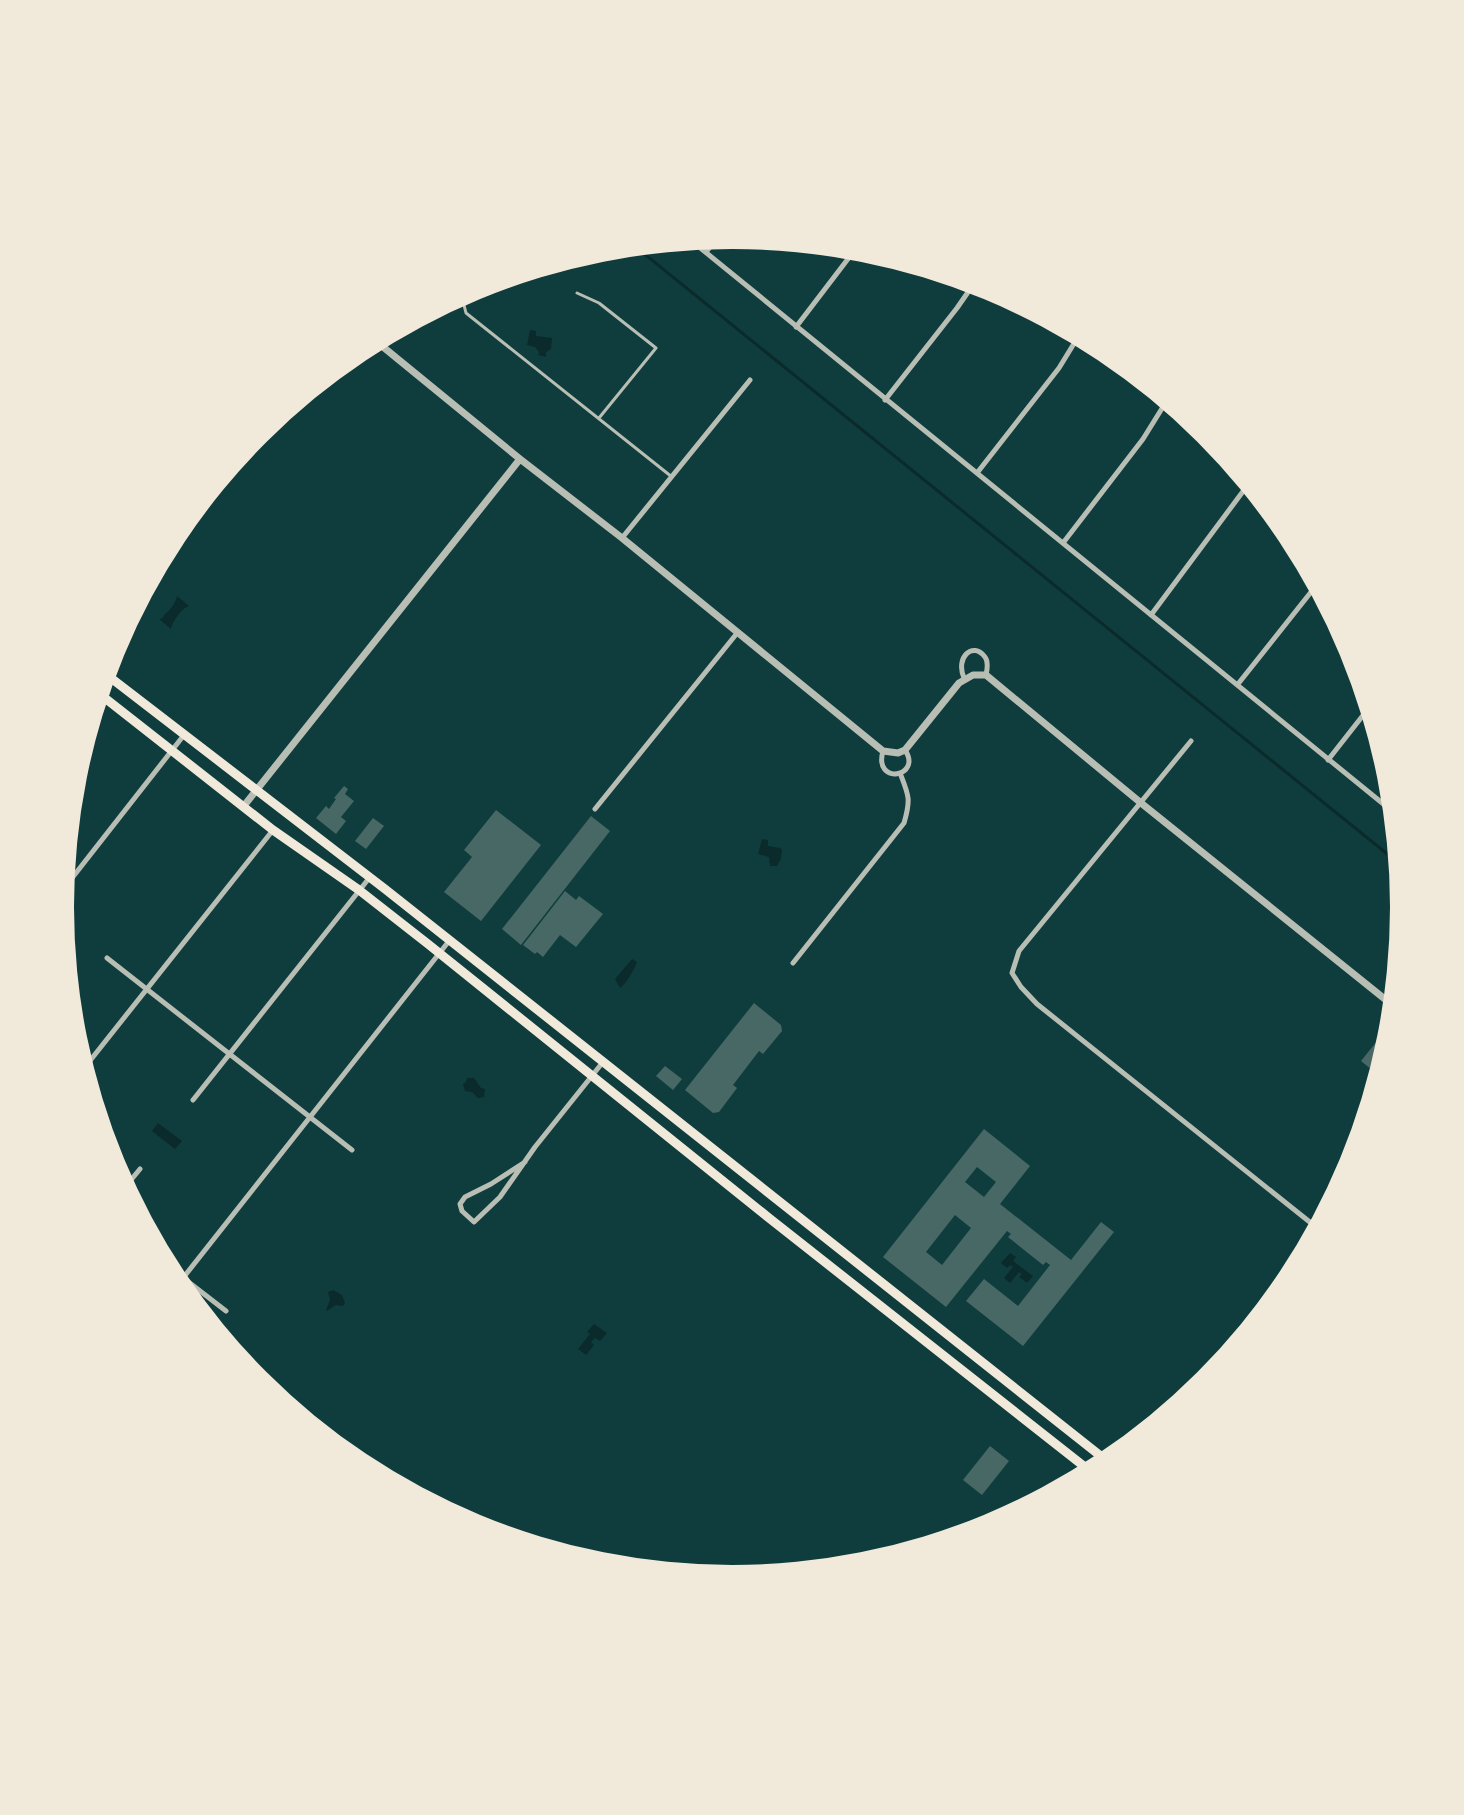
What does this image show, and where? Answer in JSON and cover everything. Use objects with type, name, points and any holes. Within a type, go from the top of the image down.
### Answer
[{"type":"main road","points":[[114,680],[370,877],[1099,1454]]},
{"type":"main road","points":[[107,700],[273,830],[359,890],[952,1364],[1082,1465]]},
{"type":"main road","points":[[132,720],[145,704]]},
{"type":"main road","points":[[684,1149],[695,1135]]},
{"type":"main road","points":[[769,1218],[781,1202]]},
{"type":"main road","points":[[858,1289],[870,1273]]},
{"type":"main road","points":[[952,1364],[964,1348]]},
{"type":"main road","points":[[1048,1437],[1060,1423]]},
{"type":"street","points":[[703,250],[885,400],[1238,684],[1382,804]]},
{"type":"street","points":[[796,327],[847,260]]},
{"type":"street","points":[[885,400],[968,293]]},
{"type":"street","points":[[977,473],[1059,368],[1073,345]]},
{"type":"street","points":[[385,348],[883,751],[898,753],[905,750],[964,678],[986,675],[1141,803],[1384,998]]},
{"type":"street","points":[[622,538],[750,380]]},
{"type":"street","points":[[1064,543],[1143,439],[1162,409]]},
{"type":"street","points":[[243,807],[520,459]]},
{"type":"street","points":[[1151,615],[1242,492]]},
{"type":"street","points":[[1238,684],[1310,593]]},
{"type":"street","points":[[596,809],[738,632]]},
{"type":"street","points":[[964,678],[961,669],[964,655],[977,651],[985,656],[986,675]]},
{"type":"street","points":[[1328,760],[1362,717]]},
{"type":"street","points":[[75,875],[184,735]]},
{"type":"street","points":[[1191,741],[1019,951],[1012,973],[1037,1004],[1310,1222]]},
{"type":"street","points":[[883,751],[882,766],[888,772],[900,774],[906,770],[909,763],[910,757],[905,750]]},
{"type":"street","points":[[793,963],[904,823],[910,803],[900,774]]},
{"type":"street","points":[[91,1059],[273,830]]},
{"type":"street","points":[[193,1100],[370,877]]},
{"type":"street","points":[[185,1275],[449,940]]},
{"type":"street","points":[[107,958],[352,1150]]},
{"type":"street","points":[[525,1162],[462,1200],[460,1204],[462,1211],[474,1222],[500,1197],[603,1062]]},
{"type":"street","points":[[132,1178],[140,1168]]},
{"type":"street","points":[[194,1286],[226,1311]]},
{"type":"lane","points":[[577,293],[599,303],[656,348],[599,418]]},
{"type":"lane","points":[[464,306],[466,313],[672,477]]},
{"type":"water","points":[[530,330],[536,331],[536,336],[552,338],[551,349],[546,352],[546,357],[538,355],[539,352],[535,347],[527,345]]},
{"type":"water","points":[[177,596],[189,606],[183,609],[171,629],[159,619],[163,618],[171,608]]},
{"type":"water","points":[[762,839],[768,840],[768,846],[782,850],[777,866],[770,866],[769,857],[758,854]]},
{"type":"water","points":[[632,959],[637,962],[636,965],[620,988],[615,979]]},
{"type":"water","points":[[467,1078],[474,1078],[481,1088],[485,1089],[484,1097],[478,1098],[472,1092],[465,1091],[463,1084]]},
{"type":"water","points":[[158,1123],[182,1141],[175,1149],[152,1131]]},
{"type":"water","points":[[1010,1253],[1016,1257],[1013,1261],[1033,1276],[1027,1283],[1019,1277],[1022,1274],[1019,1272],[1010,1283],[1004,1278],[1013,1267],[1010,1265],[1007,1268],[1001,1263]]},
{"type":"water","points":[[333,1290],[342,1295],[345,1303],[343,1306],[336,1305],[327,1311],[330,1300],[328,1292]]},
{"type":"water","points":[[594,1324],[607,1333],[600,1341],[595,1338],[591,1342],[594,1345],[586,1355],[578,1349],[590,1334],[587,1332]]},
{"type":"building","points":[[344,786],[348,789],[345,794],[354,801],[341,817],[346,821],[336,834],[316,818],[326,806],[329,809],[336,799],[334,798]]},
{"type":"building","points":[[496,810],[541,845],[481,921],[444,892],[472,857],[464,850]]},
{"type":"building","points":[[591,816],[610,831],[521,945],[502,929]]},
{"type":"building","points":[[373,818],[384,826],[366,849],[355,841]]},
{"type":"building","points":[[565,891],[576,900],[579,896],[603,914],[576,947],[560,935],[543,957],[537,952],[535,954],[523,945]]},
{"type":"building","points":[[754,1003],[781,1025],[782,1031],[763,1054],[759,1051],[733,1085],[737,1088],[719,1112],[713,1113],[685,1090]]},
{"type":"building","points":[[1377,1041],[1370,1069],[1361,1061]]},
{"type":"building","points":[[665,1066],[682,1079],[673,1090],[656,1076]]},
{"type":"building","points":[[984,1129],[1030,1166],[1000,1204],[1071,1260],[1101,1222],[1114,1232],[1023,1346],[966,1301],[984,1279],[1018,1306],[1050,1265],[1046,1262],[1043,1265],[1008,1237],[1011,1234],[1007,1231],[946,1307],[883,1257]],"holes":[[[977,1167],[996,1182],[984,1197],[965,1182]],[[955,1215],[971,1228],[942,1265],[926,1252]]]},
{"type":"building","points":[[990,1446],[1009,1461],[982,1495],[963,1480]]},
{"type":"waterway","points":[[646,255],[1388,855]]}]
